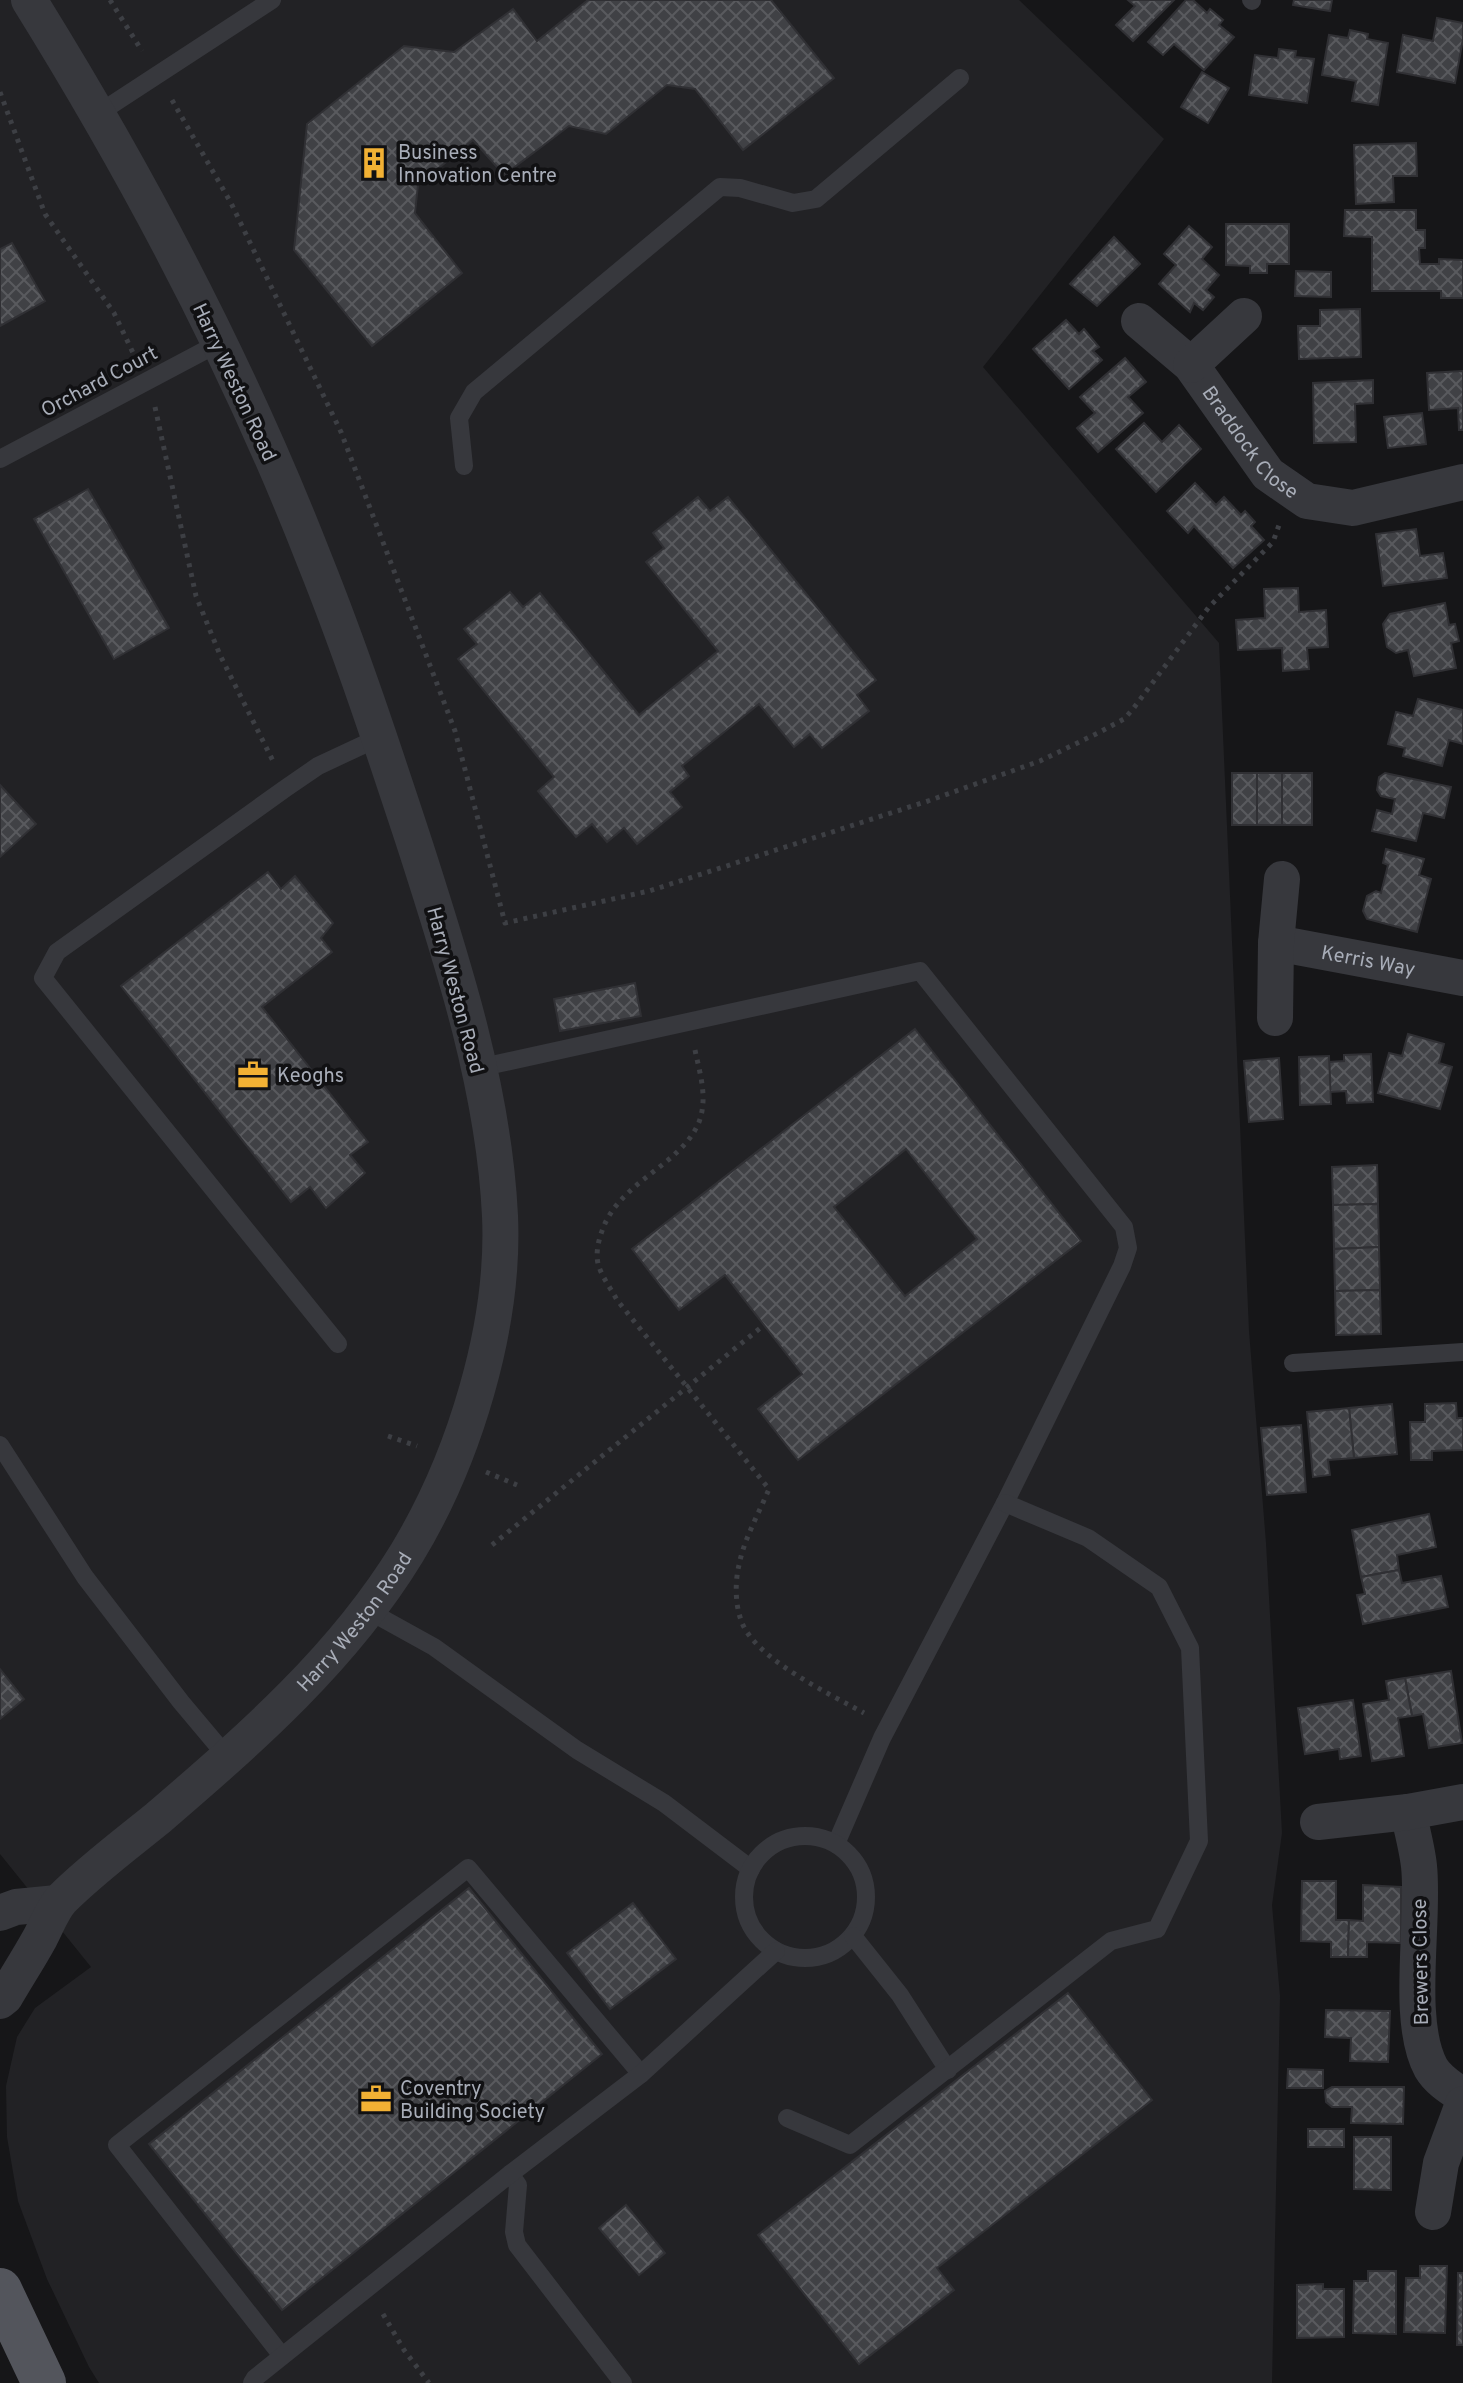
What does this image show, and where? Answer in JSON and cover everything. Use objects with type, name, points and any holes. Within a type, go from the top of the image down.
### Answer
[{"type":"main road","points":[[0,2290],[44,2383]]},
{"type":"street","name":"Harry Weston Road","points":[[0,2001],[40,1939],[57,1903],[228,1758],[303,1687],[369,1611],[409,1549],[439,1493],[470,1410],[489,1346],[499,1283],[500,1218],[494,1150],[478,1068],[446,940],[380,737],[314,558],[219,343],[99,113],[29,0]]},
{"type":"street","name":"Braddock Close","points":[[1191,365],[1244,316]]},
{"type":"street","name":"Braddock Close","points":[[1139,321],[1191,365],[1268,474],[1307,501],[1353,508],[1463,482]]},
{"type":"street","points":[[1275,1018],[1276,943],[1282,879]]},
{"type":"street","name":"Kerris Way","points":[[1276,943],[1463,978]]},
{"type":"street","points":[[1318,1822],[1463,1802]]},
{"type":"street","name":"Brewers Close","points":[[1408,1812],[1419,1867],[1418,2000],[1422,2038],[1431,2068],[1446,2085],[1463,2096]]},
{"type":"street","points":[[0,1913],[16,1907],[57,1903]]},
{"type":"street","points":[[1433,2212],[1441,2163],[1463,2104]]},
{"type":"lane","points":[[99,113],[272,0]]},
{"type":"lane","points":[[464,466],[459,418],[474,392],[720,187],[740,188],[793,203],[816,199],[960,78]]},
{"type":"lane","name":"Orchard Court","points":[[0,459],[219,343]]},
{"type":"lane","points":[[338,1344],[43,978],[57,952],[286,788],[318,766],[380,737]]},
{"type":"lane","points":[[478,1068],[920,971],[1124,1227],[1128,1248],[1122,1266],[1005,1503],[888,1727],[836,1844]]},
{"type":"lane","points":[[1293,1363],[1463,1352]]},
{"type":"lane","points":[[0,1445],[90,1585],[228,1758]]},
{"type":"lane","points":[[787,2118],[850,2145],[1111,1941],[1157,1929],[1199,1841],[1190,1648],[1159,1587],[1088,1538],[1005,1503]]},
{"type":"lane","points":[[369,1611],[434,1647],[577,1750],[664,1803],[751,1869]]},
{"type":"lane","points":[[795,1837],[823,1839],[836,1844],[857,1865],[866,1888],[865,1909],[853,1936],[843,1946],[825,1955],[790,1957],[776,1951],[762,1941],[747,1917],[744,1892],[751,1869],[765,1851],[795,1837]]},
{"type":"lane","points":[[282,2356],[117,2145],[455,1878],[468,1868],[641,2074]]},
{"type":"lane","points":[[853,1936],[900,1995],[948,2070]]},
{"type":"lane","points":[[252,2383],[510,2174],[641,2074],[776,1951]]},
{"type":"lane","points":[[510,2174],[518,2185],[514,2232],[517,2245],[623,2383]]},
{"type":"path","points":[[110,0],[231,203],[341,432],[455,731],[505,923],[649,891],[928,801],[1040,761],[1124,719],[1209,607],[1273,542],[1282,515],[1295,492]]},
{"type":"path","points":[[0,92],[45,214],[114,313],[147,380],[159,422],[196,596],[220,655],[286,788]]},
{"type":"path","points":[[690,1021],[704,1096],[700,1120],[691,1138],[627,1192],[607,1215],[597,1243],[598,1265],[617,1300],[769,1489],[739,1564],[737,1594],[741,1623],[758,1645],[790,1671],[888,1727]]},
{"type":"path","points":[[492,1545],[764,1325]]},
{"type":"path","points":[[367,2288],[404,2350],[429,2383]]},
{"type":"shaded area","points":[[0,0],[1019,0],[1164,139],[983,367],[1219,643],[1249,1331],[1266,1543],[1282,1833],[1272,1905],[1280,1996],[1272,2383],[99,2383],[89,2367],[47,2279],[18,2201],[7,2137],[6,2086],[17,2037],[35,2008],[91,1967],[0,1854]]},
{"type":"building","name":"Business Innovation Centre","points":[[588,0],[771,0],[834,78],[743,150],[695,89],[667,85],[606,134],[569,126],[504,175],[473,140],[418,185],[415,213],[462,273],[372,346],[294,250],[307,124],[404,46],[454,52],[513,9],[537,41]]},
{"type":"building","points":[[1128,0],[1174,0],[1133,41],[1116,25],[1135,6]]},
{"type":"building","points":[[1186,0],[1193,0],[1207,13],[1210,9],[1223,20],[1219,25],[1234,37],[1204,70],[1174,44],[1163,55],[1148,42]]},
{"type":"building","points":[[1294,0],[1332,0],[1330,11],[1293,5]]},
{"type":"building","points":[[1437,18],[1463,23],[1455,83],[1397,72],[1403,35],[1433,41]]},
{"type":"building","points":[[1350,30],[1368,34],[1367,39],[1388,43],[1378,105],[1352,101],[1356,81],[1322,75],[1329,35],[1348,38]]},
{"type":"building","points":[[1279,49],[1296,51],[1295,57],[1314,59],[1307,103],[1249,95],[1255,55],[1278,58]]},
{"type":"building","points":[[1202,72],[1229,88],[1208,123],[1181,107]]},
{"type":"building","points":[[1416,143],[1417,176],[1393,176],[1394,202],[1356,204],[1354,145]]},
{"type":"building","points":[[1345,210],[1416,210],[1416,230],[1425,230],[1425,248],[1419,248],[1420,264],[1439,264],[1439,259],[1463,260],[1463,298],[1441,298],[1441,291],[1372,291],[1372,237],[1344,236]]},
{"type":"building","points":[[1226,224],[1289,224],[1289,264],[1267,264],[1267,273],[1250,273],[1250,266],[1226,265]]},
{"type":"building","points":[[1189,226],[1212,247],[1202,259],[1219,275],[1206,290],[1214,297],[1203,310],[1194,303],[1190,312],[1159,284],[1176,265],[1164,254]]},
{"type":"building","points":[[1114,237],[1140,264],[1097,306],[1070,284]]},
{"type":"building","points":[[12,243],[45,301],[0,326],[0,249]]},
{"type":"building","points":[[1296,271],[1331,272],[1331,297],[1295,296]]},
{"type":"building","points":[[1360,309],[1361,357],[1299,359],[1298,326],[1320,326],[1320,310]]},
{"type":"building","points":[[1066,320],[1079,334],[1084,329],[1099,347],[1093,351],[1102,360],[1069,389],[1033,349]]},
{"type":"building","points":[[1125,358],[1146,382],[1128,397],[1143,413],[1098,452],[1077,428],[1095,413],[1080,397]]},
{"type":"building","points":[[1463,371],[1463,430],[1459,430],[1458,408],[1429,410],[1427,373]]},
{"type":"building","points":[[1373,380],[1373,403],[1355,404],[1356,442],[1314,443],[1313,383]]},
{"type":"building","points":[[1422,413],[1426,444],[1388,448],[1384,417]]},
{"type":"building","points":[[1144,423],[1162,442],[1179,425],[1201,449],[1156,492],[1116,449]]},
{"type":"building","points":[[1195,483],[1216,505],[1224,497],[1241,515],[1245,511],[1255,522],[1251,526],[1264,540],[1233,568],[1194,526],[1188,533],[1167,511]]},
{"type":"building","points":[[88,489],[169,628],[114,659],[34,519]]},
{"type":"building","points":[[698,497],[710,511],[728,497],[876,680],[857,695],[869,711],[822,748],[810,734],[794,747],[759,704],[682,766],[689,776],[670,792],[682,807],[637,844],[624,828],[607,842],[592,824],[576,837],[538,791],[554,777],[458,659],[477,644],[464,629],[510,592],[523,607],[540,593],[639,715],[718,651],[646,562],[664,548],[653,533]]},
{"type":"building","points":[[1416,529],[1420,556],[1443,553],[1447,578],[1383,586],[1376,534]]},
{"type":"building","points":[[1298,588],[1299,612],[1326,610],[1328,647],[1307,648],[1309,669],[1283,671],[1282,648],[1238,650],[1236,620],[1265,618],[1264,589]]},
{"type":"building","points":[[1445,603],[1449,625],[1455,624],[1459,641],[1451,643],[1456,668],[1414,676],[1408,650],[1396,653],[1387,647],[1383,624],[1390,614]]},
{"type":"building","points":[[1418,699],[1463,710],[1463,744],[1449,740],[1442,766],[1403,756],[1405,748],[1388,744],[1396,712],[1413,716]]},
{"type":"building","points":[[1232,773],[1257,773],[1257,825],[1232,825]]},
{"type":"building","points":[[1257,773],[1282,773],[1282,825],[1257,825]]},
{"type":"building","points":[[1282,773],[1312,773],[1312,825],[1282,825]]},
{"type":"building","points":[[1385,773],[1451,787],[1444,818],[1423,813],[1416,841],[1372,831],[1377,810],[1392,814],[1395,799],[1381,796],[1377,790],[1379,777]]},
{"type":"building","points":[[0,785],[36,824],[0,857]]},
{"type":"building","points":[[1386,849],[1424,859],[1419,875],[1431,879],[1417,932],[1367,919],[1363,911],[1367,896],[1376,891],[1381,893],[1388,865],[1383,863]]},
{"type":"building","name":"Keoghs","points":[[268,872],[281,889],[295,876],[333,923],[321,938],[332,952],[262,1007],[368,1142],[350,1155],[365,1173],[326,1208],[310,1187],[291,1202],[121,986]]},
{"type":"building","points":[[635,983],[641,1016],[560,1031],[554,999]]},
{"type":"building","points":[[915,1029],[1081,1241],[798,1460],[758,1409],[802,1374],[725,1275],[679,1310],[632,1249]],"holes":[[[906,1149],[977,1239],[905,1296],[834,1207]]]},
{"type":"building","points":[[1408,1034],[1444,1044],[1439,1063],[1452,1067],[1440,1109],[1378,1093],[1389,1053],[1402,1056]]},
{"type":"building","points":[[1371,1054],[1373,1102],[1347,1103],[1346,1091],[1330,1092],[1329,1062],[1344,1061],[1344,1055]]},
{"type":"building","points":[[1329,1056],[1331,1104],[1300,1105],[1299,1057]]},
{"type":"building","points":[[1279,1058],[1283,1119],[1249,1122],[1244,1061]]},
{"type":"building","points":[[1377,1165],[1378,1204],[1333,1205],[1332,1167]]},
{"type":"building","points":[[1378,1204],[1379,1247],[1334,1249],[1333,1205]]},
{"type":"building","points":[[1379,1247],[1380,1290],[1335,1291],[1334,1249]]},
{"type":"building","points":[[1380,1290],[1381,1334],[1336,1335],[1335,1291]]},
{"type":"building","points":[[1456,1403],[1457,1418],[1463,1418],[1463,1450],[1432,1451],[1432,1460],[1411,1460],[1410,1422],[1425,1422],[1425,1404]]},
{"type":"building","points":[[1392,1404],[1397,1454],[1354,1458],[1349,1408]]},
{"type":"building","points":[[1349,1408],[1354,1458],[1328,1460],[1330,1475],[1313,1477],[1307,1412]]},
{"type":"building","points":[[1301,1425],[1306,1492],[1267,1495],[1261,1428]]},
{"type":"building","points":[[1429,1514],[1436,1547],[1397,1555],[1399,1570],[1361,1577],[1352,1530]]},
{"type":"building","points":[[1399,1570],[1402,1583],[1441,1576],[1448,1607],[1363,1624],[1357,1595],[1365,1594],[1361,1577]]},
{"type":"building","points":[[0,1669],[24,1699],[0,1719]]},
{"type":"building","points":[[1451,1671],[1462,1743],[1429,1748],[1423,1714],[1412,1716],[1405,1678]]},
{"type":"building","points":[[1405,1678],[1412,1716],[1398,1718],[1404,1756],[1372,1761],[1363,1704],[1389,1700],[1386,1681]]},
{"type":"building","points":[[1353,1700],[1361,1756],[1340,1759],[1339,1749],[1305,1754],[1298,1708]]},
{"type":"building","points":[[1302,1881],[1336,1881],[1336,1920],[1349,1920],[1348,1957],[1331,1957],[1331,1942],[1301,1941]]},
{"type":"building","points":[[1363,1885],[1401,1887],[1401,1943],[1367,1942],[1367,1957],[1348,1957],[1349,1920],[1363,1921]]},
{"type":"building","name":"Coventry Building Society","points":[[469,1888],[602,2054],[282,2310],[149,2144]]},
{"type":"building","points":[[633,1903],[676,1959],[610,2009],[567,1953]]},
{"type":"building","points":[[1068,1993],[1152,2100],[937,2268],[954,2290],[859,2364],[758,2235]]},
{"type":"building","points":[[1326,2010],[1390,2011],[1388,2062],[1350,2061],[1351,2038],[1325,2037]]},
{"type":"building","points":[[1288,2069],[1323,2070],[1323,2088],[1287,2088]]},
{"type":"building","points":[[1332,2087],[1404,2087],[1403,2124],[1351,2123],[1352,2107],[1332,2107],[1326,2102],[1325,2091]]},
{"type":"building","points":[[1308,2129],[1344,2129],[1344,2147],[1308,2147]]},
{"type":"building","points":[[1354,2137],[1391,2137],[1391,2190],[1354,2189]]},
{"type":"building","points":[[626,2205],[665,2253],[639,2275],[599,2228]]},
{"type":"building","points":[[1420,2266],[1447,2266],[1445,2333],[1404,2332],[1406,2278],[1420,2278]]},
{"type":"building","points":[[1368,2271],[1396,2271],[1396,2334],[1353,2333],[1354,2281],[1368,2281]]},
{"type":"building","points":[[1458,2273],[1463,2273],[1463,2345],[1457,2345]]},
{"type":"building","points":[[1323,2284],[1323,2289],[1344,2289],[1344,2337],[1297,2338],[1297,2285]]},
{"type":"place","name":"Business Innovation Centre","points":[[374,163]]},
{"type":"place","name":"Keoghs","points":[[253,1075]]},
{"type":"place","name":"Coventry Building Society","points":[[376,2099]]}]
